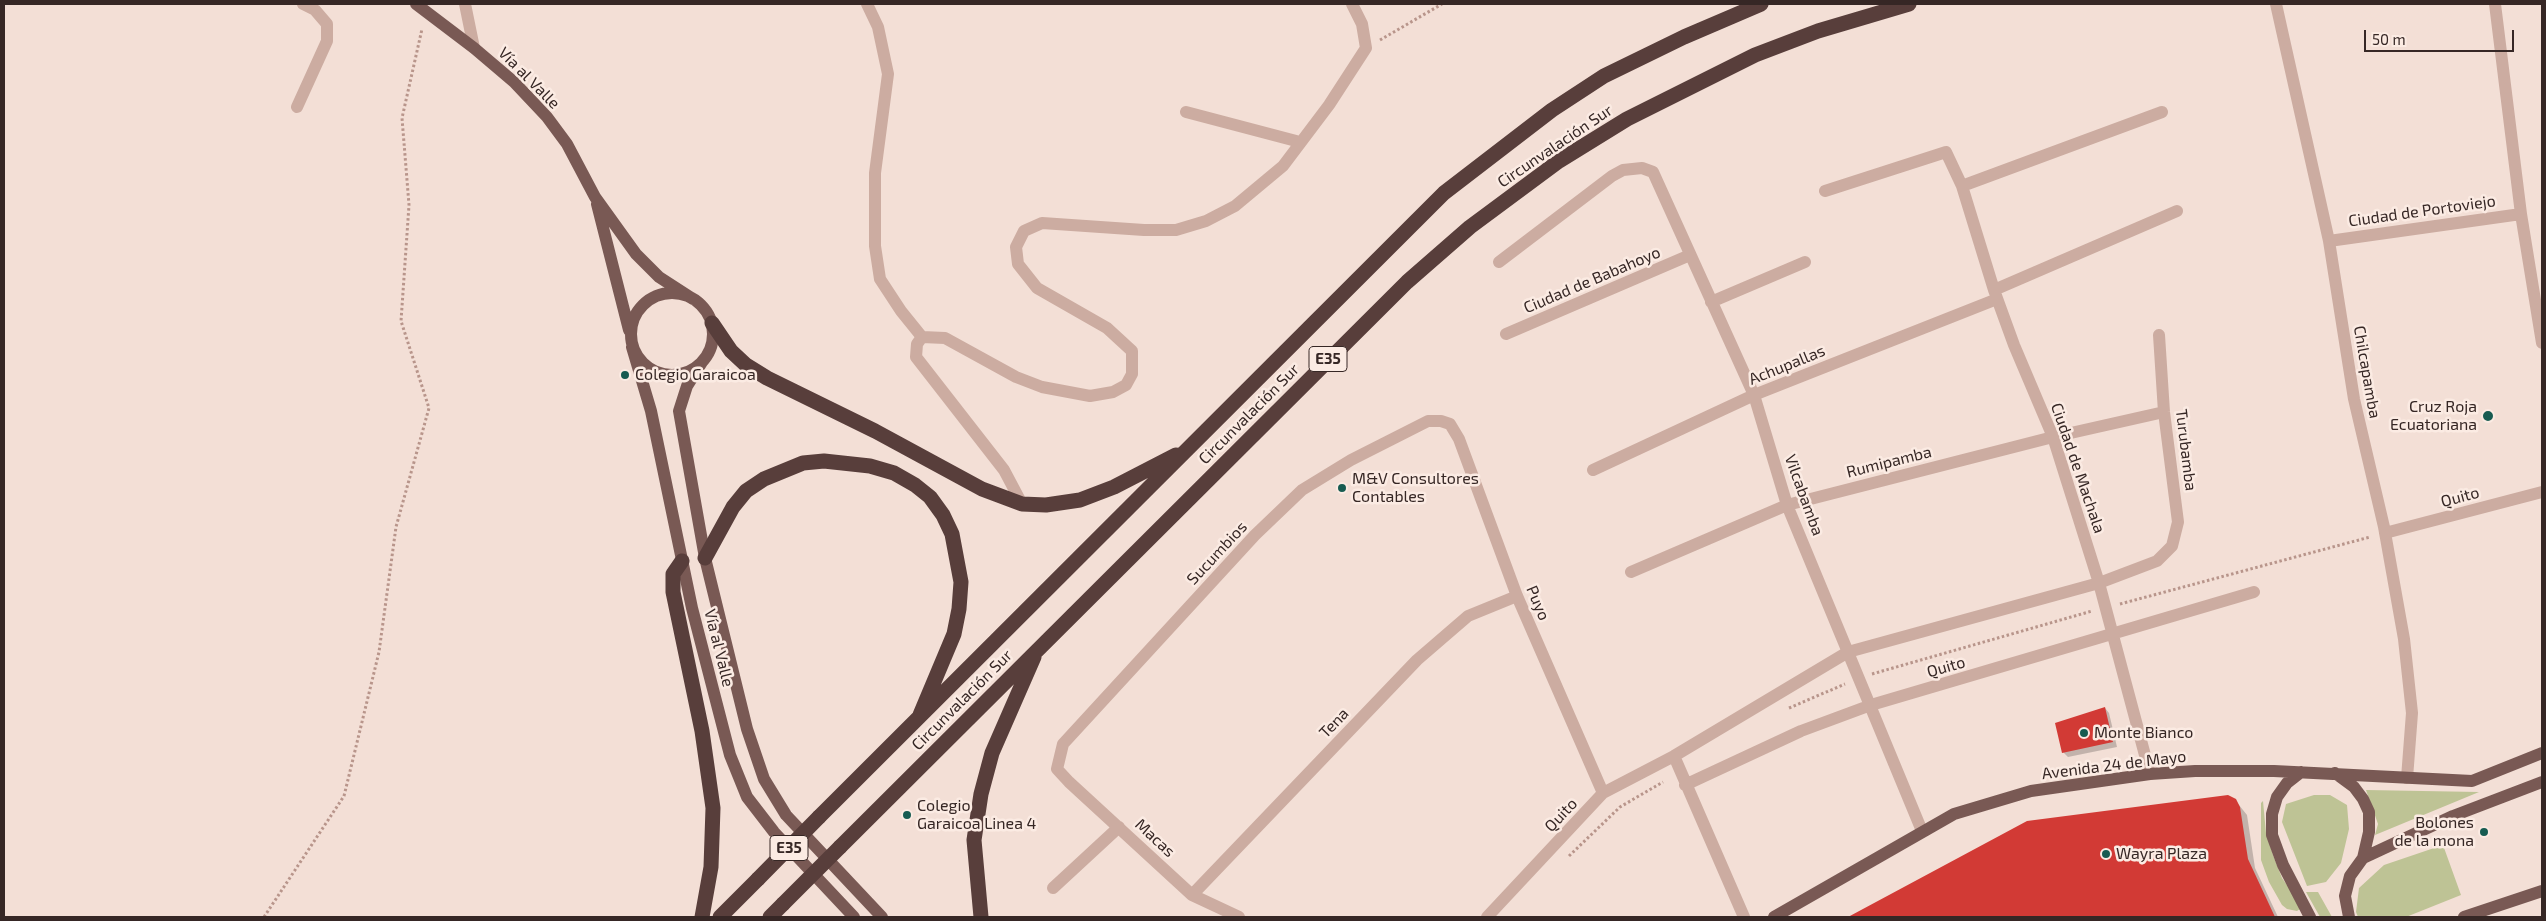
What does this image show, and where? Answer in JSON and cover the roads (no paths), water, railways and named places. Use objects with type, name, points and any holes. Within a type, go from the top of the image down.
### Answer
[{"type":"highway","name":"Circunvalación Sur","points":[[720,917],[1444,193],[1552,110],[1604,76],[1684,37],[1761,4]]},
{"type":"highway","name":"Circunvalación Sur","points":[[770,917],[1407,282],[1492,209],[1559,161],[1627,119],[1755,55],[1818,31],[1908,4]]},
{"type":"highway","points":[[712,323],[731,351],[746,365],[767,378],[875,431],[982,489],[1022,504],[1046,505],[1080,500],[1114,487],[1188,449]]},
{"type":"highway","points":[[704,558],[733,506],[746,491],[764,479],[796,466],[824,461],[852,462],[894,473],[916,485],[930,498],[943,515],[952,534],[961,582],[960,609],[954,634],[916,722]]},
{"type":"highway","points":[[682,561],[673,574],[673,592],[702,731],[713,808],[711,867],[702,917]]},
{"type":"highway","points":[[981,917],[974,840],[981,794],[995,746],[1037,649]]},
{"type":"main road","name":"Vía al Valle","points":[[421,8],[474,48],[514,82],[547,117],[567,144],[595,197],[651,412],[682,561],[717,711],[730,756],[746,798],[774,832],[854,917]]},
{"type":"main road","points":[[595,197],[636,254],[659,277],[693,298],[708,314],[712,323],[712,344],[702,362],[681,375],[669,376],[657,373],[646,367],[637,358],[631,341],[635,314],[651,298],[672,293],[693,298]]},
{"type":"main road","name":"Vía al Valle","points":[[702,362],[687,386],[679,412],[704,558],[747,729],[764,779],[786,816],[882,917]]},
{"type":"main road","name":"Avenida 24 de Mayo","points":[[1774,917],[1954,814],[2031,791],[2150,774],[2243,770],[2472,781],[2542,753]]},
{"type":"main road","points":[[2301,772],[2287,783],[2277,797],[2272,814],[2272,835],[2283,865],[2310,917]]},
{"type":"main road","points":[[2335,773],[2354,787],[2363,799],[2369,812],[2369,832],[2363,858],[2350,876],[2345,896],[2349,917]]},
{"type":"main road","points":[[2363,858],[2454,816],[2542,782]]},
{"type":"main road","points":[[2464,917],[2542,891]]},
{"type":"street","points":[[297,107],[327,41],[327,24],[315,10],[303,4]]},
{"type":"street","points":[[465,4],[474,48]]},
{"type":"street","points":[[867,4],[878,27],[888,74],[875,181],[875,246],[880,279],[900,311],[922,337],[945,338],[1016,377],[1042,387],[1090,396],[1113,392],[1126,385],[1132,374],[1132,351],[1107,328],[1037,288],[1018,264],[1016,248],[1024,230],[1042,223],[1144,230],[1176,230],[1199,223],[1235,206],[1283,166],[1329,105],[1366,48],[1362,24],[1352,4]]},
{"type":"street","name":"Chilcapamba","points":[[2276,4],[2328,241],[2354,399],[2385,533],[2404,638],[2412,713],[2407,778]]},
{"type":"street","points":[[2495,4],[2521,214],[2542,343]]},
{"type":"street","points":[[1186,112],[1300,142]]},
{"type":"street","points":[[1962,186],[2162,112]]},
{"type":"street","name":"Ciudad de Machala","points":[[1824,190],[1946,152],[1962,186],[1996,295],[2025,373],[2053,437],[2099,583],[2150,774]]},
{"type":"street","name":"Vilcabamba","points":[[1499,262],[1612,176],[1623,170],[1642,168],[1653,172],[1754,395],[1787,505],[1922,831]]},
{"type":"street","name":"Achupallas","points":[[1593,470],[1754,395],[1996,295],[2177,211]]},
{"type":"street","name":"Ciudad de Portoviejo","points":[[2328,241],[2521,214]]},
{"type":"street","name":"Ciudad de Babahoyo","points":[[1506,334],[1690,255]]},
{"type":"street","points":[[1711,302],[1805,262]]},
{"type":"street","name":"Turubamba","points":[[2157,561],[2172,546],[2178,522],[2164,412],[2159,334]]},
{"type":"street","points":[[922,337],[917,344],[916,357],[1004,470],[1022,504]]},
{"type":"street","name":"Rumipamba","points":[[1631,572],[1787,505],[2053,437],[2164,412]]},
{"type":"street","name":"Sucumbios","points":[[1057,769],[1063,744],[1255,535],[1302,490],[1351,460],[1428,421],[1441,420],[1450,424]]},
{"type":"street","name":"Puyo","points":[[1450,424],[1459,439],[1517,596],[1604,793]]},
{"type":"street","name":"Quito","points":[[2385,533],[2542,492]]},
{"type":"street","name":"Quito","points":[[1487,917],[1604,793],[1674,756],[1848,652],[2099,583],[2157,561]]},
{"type":"street","name":"Quito","points":[[1685,784],[1801,731],[1871,706],[2254,592]]},
{"type":"street","name":"Tena","points":[[1192,895],[1417,660],[1468,616],[1517,596]]},
{"type":"street","points":[[1674,756],[1744,917]]},
{"type":"street","name":"Macas","points":[[1057,769],[1192,895],[1240,917]]},
{"type":"street","points":[[1053,888],[1118,827]]},
{"type":"place","name":"Colegio Garaicoa","points":[[625,375]]},
{"type":"place","name":"Cruz Roja Ecuatoriana","points":[[2488,416]]},
{"type":"place","name":"M&V Consultores Contables","points":[[1342,488]]},
{"type":"place","name":"Monte Bianco","points":[[2084,733]]},
{"type":"place","name":"Colegio Garaicoa Linea 4","points":[[907,815]]},
{"type":"place","name":"Bolones de la mona","points":[[2484,832]]},
{"type":"place","name":"Wayra Plaza","points":[[2106,854]]}]
